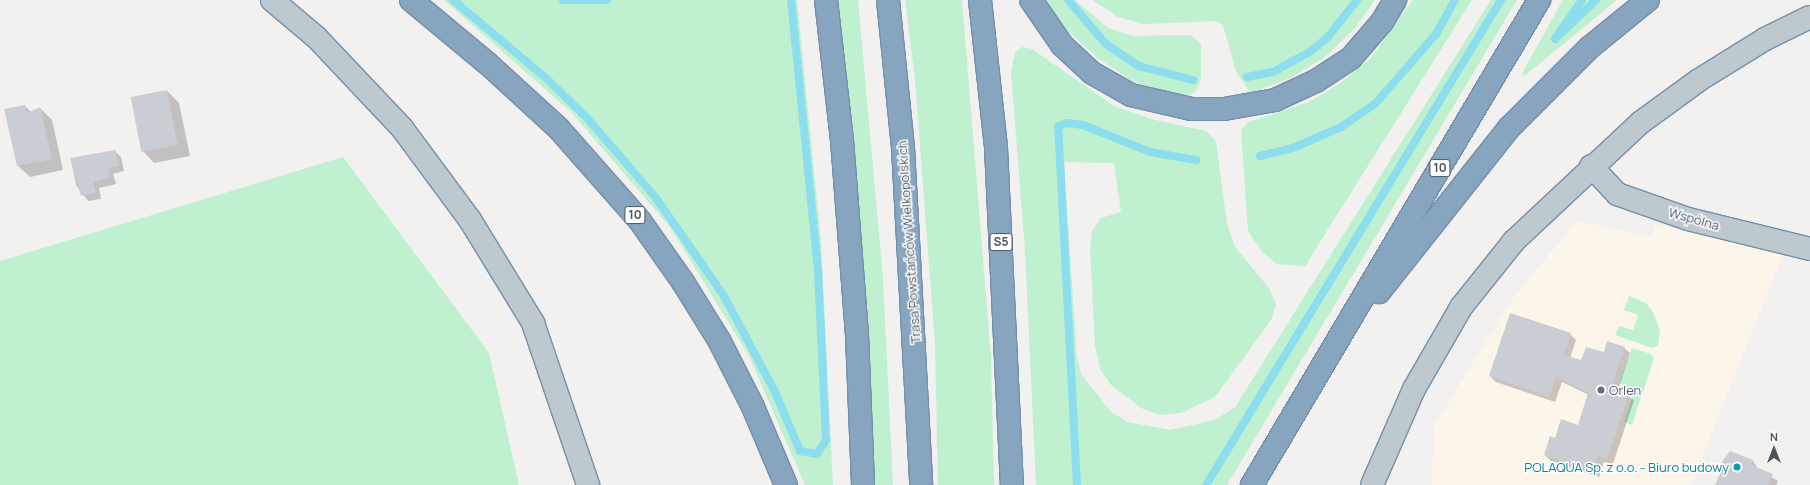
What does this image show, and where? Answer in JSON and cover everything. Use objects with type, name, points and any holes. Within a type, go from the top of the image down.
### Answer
[{"type":"highway","name":"10","points":[[410,0],[487,62],[559,129],[640,221],[683,282],[720,342],[754,407],[786,485]]},
{"type":"highway","points":[[826,0],[847,202],[863,485]]},
{"type":"highway","name":"Trasa Powstańców Wielkopolskich","points":[[888,0],[903,148],[921,485]]},
{"type":"highway","name":"S5","points":[[980,0],[996,148],[1012,485]]},
{"type":"highway","points":[[1031,0],[1062,45],[1092,74],[1131,95],[1191,109],[1224,109],[1275,100],[1316,81],[1351,58],[1382,22],[1395,0]]},
{"type":"highway","name":"10","points":[[1252,485],[1341,337],[1539,0]]},
{"type":"highway","points":[[1341,337],[1417,248],[1509,128],[1589,48],[1648,0]]},
{"type":"street","points":[[272,0],[316,37],[402,128],[470,220],[533,322],[588,485]]},
{"type":"street","points":[[1372,485],[1414,389],[1462,306],[1514,240],[1591,166],[1640,123],[1698,80],[1765,39],[1810,17]]},
{"type":"street","name":"Wspólna","points":[[1591,166],[1617,194],[1688,220],[1810,249]]},
{"type":"shaded area","points":[[1577,221],[1653,237],[1654,224],[1783,254],[1691,485],[1432,485],[1434,426],[1513,298]]},
{"type":"green space","points":[[444,0],[797,0],[821,241],[833,485],[805,485],[749,356],[670,227],[572,113]]},
{"type":"green space","points":[[832,0],[858,0],[883,278],[893,485],[869,485]]},
{"type":"green space","points":[[905,0],[962,0],[991,357],[994,485],[938,485],[935,344],[915,80]]},
{"type":"green space","points":[[1044,0],[1075,0],[1108,28],[1132,36],[1190,35],[1201,44],[1201,80],[1195,92],[1187,96],[1162,91],[1131,80],[1099,59],[1069,32]]},
{"type":"green space","points":[[1093,0],[1375,0],[1355,28],[1325,57],[1290,78],[1251,93],[1236,72],[1223,25],[1216,21],[1144,24],[1118,17]]},
{"type":"green space","points":[[1413,0],[1472,0],[1305,266],[1277,264],[1263,253],[1248,231],[1241,130],[1249,122],[1309,102],[1339,84],[1370,59]]},
{"type":"green space","points":[[1491,0],[1517,0],[1227,485],[1036,485],[1025,251],[1011,73],[1015,53],[1022,47],[1032,49],[1114,106],[1151,119],[1206,131],[1216,141],[1227,224],[1235,247],[1269,288],[1276,305],[1271,320],[1215,397],[1181,413],[1160,415],[1141,408],[1111,385],[1100,369],[1095,345],[1090,249],[1092,231],[1101,218],[1121,212],[1114,163],[1064,162],[1077,358],[1081,374],[1111,412],[1128,422],[1170,430],[1215,420],[1235,407]]},
{"type":"green space","points":[[1563,0],[1617,0],[1523,77],[1522,73]]},
{"type":"green space","points":[[343,157],[489,353],[519,485],[0,485],[0,261]]},
{"type":"green space","points":[[1629,296],[1646,303],[1653,312],[1660,331],[1658,345],[1652,348],[1615,335],[1619,326],[1633,330],[1638,315],[1624,310]]},
{"type":"green space","points":[[1632,348],[1651,354],[1654,358],[1632,425],[1624,422],[1635,389],[1619,383]]},
{"type":"building","points":[[167,90],[178,145],[141,152],[131,97]]},
{"type":"building","points":[[25,105],[27,113],[40,107],[52,159],[17,166],[4,109]]},
{"type":"building","points":[[115,150],[119,166],[108,168],[110,178],[93,182],[96,193],[81,196],[70,158]]},
{"type":"building","points":[[1510,313],[1571,333],[1564,355],[1581,360],[1586,347],[1604,352],[1607,341],[1625,347],[1611,387],[1629,393],[1607,459],[1598,456],[1593,472],[1544,455],[1550,436],[1555,438],[1561,419],[1578,425],[1588,393],[1556,376],[1549,397],[1489,376]]},
{"type":"building","name":"POLAQUA Sp. z o.o. - Biuro budowy","points":[[1730,451],[1753,460],[1751,465],[1773,474],[1768,485],[1715,485],[1721,471],[1717,469]]},
{"type":"waterway","points":[[453,0],[546,78],[587,118],[656,198],[724,296],[775,392],[800,451],[817,454],[826,440],[818,270],[791,0]]},
{"type":"waterway","points":[[563,0],[607,0]]},
{"type":"waterway","points":[[1068,0],[1106,44],[1139,66],[1193,80]]},
{"type":"waterway","points":[[1247,77],[1273,72],[1311,51],[1328,37],[1357,0]]},
{"type":"waterway","points":[[1260,156],[1293,148],[1341,127],[1376,103],[1436,34],[1455,0]]},
{"type":"waterway","points":[[1206,485],[1501,0]]},
{"type":"waterway","points":[[1582,0],[1555,39],[1596,0]]},
{"type":"waterway","points":[[1077,485],[1058,127],[1067,123],[1083,125],[1150,152],[1196,160]]},
{"type":"place","name":"Orlen","points":[[1601,390]]},
{"type":"place","name":"POLAQUA Sp. z o.o. - Biuro budowy","points":[[1737,467]]}]
